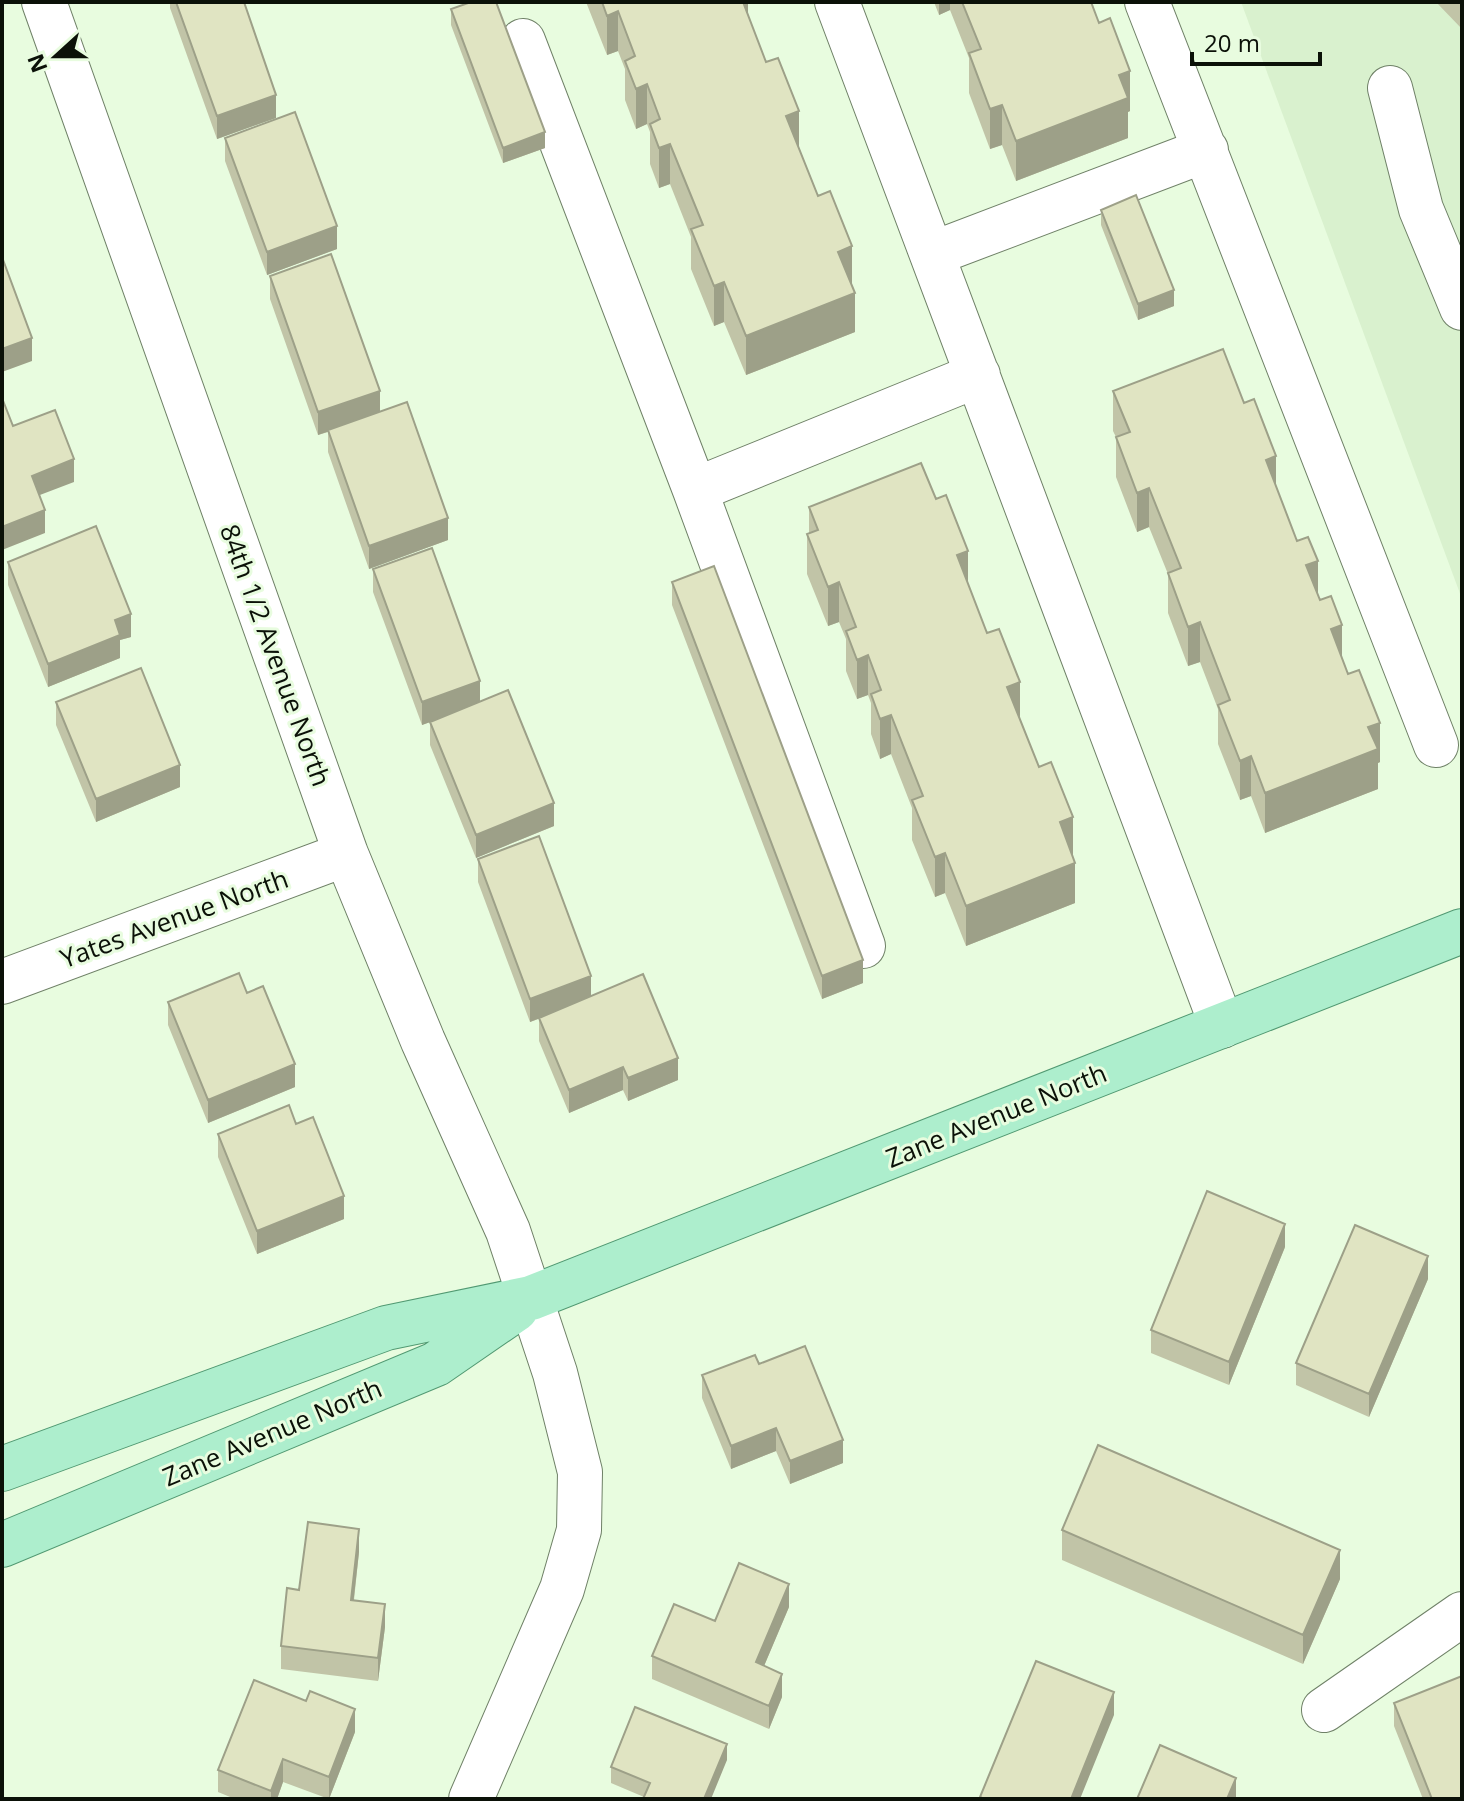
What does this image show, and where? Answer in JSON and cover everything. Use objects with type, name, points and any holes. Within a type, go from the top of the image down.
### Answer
[{"type":"main road","name":"Zane Avenue North","points":[[2,1469],[386,1328],[531,1298],[1462,931]]},
{"type":"main road","name":"Zane Avenue North","points":[[2,1545],[436,1364],[531,1298]]},
{"type":"street","name":"84th 1/2 Avenue North","points":[[44,2],[346,854],[411,1014],[508,1231],[555,1373],[580,1472],[579,1530],[562,1589],[471,1799]]},
{"type":"street","points":[[837,2],[1222,1026]]},
{"type":"street","points":[[1147,2],[1436,745]]},
{"type":"street","points":[[523,41],[695,490],[863,946]]},
{"type":"street","points":[[1390,88],[1421,209],[1462,308]]},
{"type":"street","points":[[932,254],[1206,150]]},
{"type":"street","points":[[695,490],[978,375]]},
{"type":"street","name":"Yates Avenue North","points":[[2,982],[346,854]]},
{"type":"street","points":[[1324,1710],[1462,1614]]},
{"type":"shaded area","points":[[1241,2],[1462,2],[1462,599]]},
{"type":"building","points":[[176,2],[244,2],[276,95],[217,116]]},
{"type":"building","points":[[471,2],[496,2],[545,132],[503,148],[451,9]]},
{"type":"building","points":[[602,2],[743,2],[766,62],[778,58],[799,111],[786,116],[818,196],[830,191],[852,246],[838,252],[855,293],[746,336],[724,282],[714,286],[691,229],[703,225],[670,144],[659,148],[650,124],[660,119],[647,84],[636,89],[625,61],[635,56],[618,11],[607,16]]},
{"type":"building","points":[[962,2],[1091,2],[1099,23],[1110,18],[1130,71],[1119,75],[1128,98],[1016,141],[1002,105],[990,109],[969,53],[981,49]]},
{"type":"building","points":[[295,112],[337,226],[267,252],[225,138]]},
{"type":"building","points":[[1136,195],[1174,290],[1138,304],[1101,210]]},
{"type":"building","points":[[331,254],[380,391],[318,412],[270,276]]},
{"type":"building","points":[[2,257],[32,338],[2,349]]},
{"type":"building","points":[[1223,349],[1244,403],[1254,399],[1276,456],[1266,460],[1297,541],[1308,537],[1318,561],[1306,565],[1320,600],[1331,596],[1342,625],[1331,629],[1348,674],[1359,670],[1380,723],[1368,727],[1378,749],[1265,793],[1251,756],[1240,761],[1218,705],[1230,700],[1200,622],[1188,627],[1168,573],[1181,568],[1149,488],[1137,493],[1116,437],[1130,432],[1113,391]]},
{"type":"building","points":[[2,398],[13,426],[55,410],[74,459],[32,476],[45,510],[2,527]]},
{"type":"building","points":[[407,402],[448,518],[369,546],[328,430]]},
{"type":"building","points":[[921,463],[936,499],[946,495],[968,551],[957,555],[987,633],[999,629],[1020,682],[1007,687],[1039,767],[1051,762],[1073,817],[1060,822],[1075,863],[966,906],[945,853],[935,857],[912,800],[923,796],[891,715],[880,719],[871,694],[881,690],[868,655],[857,660],[846,631],[856,627],[839,582],[828,587],[807,534],[818,530],[809,507]]},
{"type":"building","points":[[96,526],[131,614],[115,620],[120,635],[48,664],[8,562]]},
{"type":"building","points":[[432,548],[480,681],[422,702],[373,569]]},
{"type":"building","points":[[714,566],[863,960],[822,976],[672,582]]},
{"type":"building","points":[[141,668],[180,765],[96,799],[56,702]]},
{"type":"building","points":[[508,690],[554,803],[476,835],[430,722]]},
{"type":"building","points":[[539,836],[591,976],[530,999],[478,859]]},
{"type":"building","points":[[239,973],[247,993],[263,986],[295,1064],[208,1100],[168,1002]]},
{"type":"building","points":[[643,974],[678,1058],[628,1078],[623,1067],[569,1090],[539,1018]]},
{"type":"building","points":[[289,1105],[296,1124],[313,1117],[344,1196],[257,1231],[218,1134]]},
{"type":"building","points":[[1207,1191],[1285,1224],[1229,1362],[1151,1330]]},
{"type":"building","points":[[1355,1225],[1428,1256],[1369,1394],[1296,1363]]},
{"type":"building","points":[[805,1346],[843,1440],[790,1461],[776,1428],[731,1446],[702,1375],[755,1355],[759,1364]]},
{"type":"building","points":[[1098,1445],[1340,1550],[1303,1635],[1062,1530]]},
{"type":"building","points":[[308,1522],[359,1529],[351,1600],[385,1604],[378,1658],[281,1646],[287,1588],[299,1590]]},
{"type":"building","points":[[739,1563],[789,1584],[756,1662],[782,1674],[769,1706],[652,1656],[674,1604],[715,1621]]},
{"type":"building","points":[[1036,1661],[1114,1692],[1071,1799],[984,1799],[980,1797]]},
{"type":"building","points":[[1462,1676],[1462,1799],[1432,1799],[1394,1703]]},
{"type":"building","points":[[254,1680],[306,1701],[310,1691],[355,1709],[329,1777],[283,1759],[271,1791],[218,1770]]},
{"type":"building","points":[[635,1707],[727,1744],[704,1799],[643,1799],[650,1783],[611,1767]]},
{"type":"building","points":[[1160,1745],[1236,1778],[1227,1799],[1137,1799]]}]
